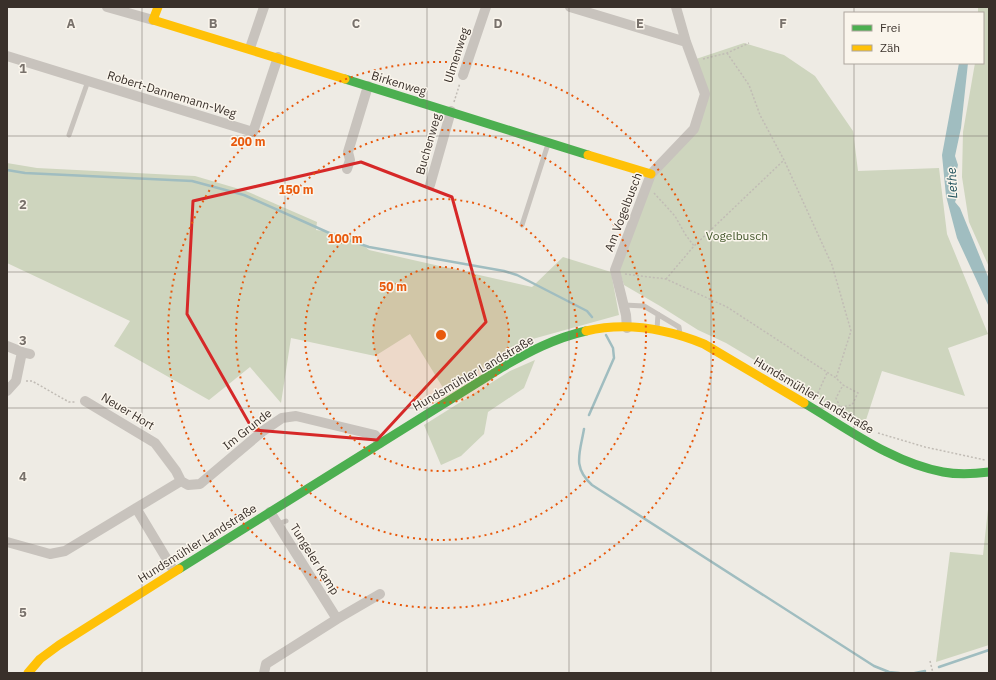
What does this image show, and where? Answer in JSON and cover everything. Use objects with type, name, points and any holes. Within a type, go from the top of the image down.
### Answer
[{"type":"street","points":[[107,7],[153,20],[158,7]]},
{"type":"street","points":[[250,48],[264,7]]},
{"type":"street","name":"Ulmenweg","points":[[463,75],[486,7]]},
{"type":"street","name":"Am Vogelbusch","points":[[615,272],[651,174],[694,129],[705,94],[686,42],[676,7]]},
{"type":"street","points":[[575,8],[686,42]]},
{"type":"street","name":"Birkenweg","points":[[153,20],[250,48],[548,143],[651,174]]},
{"type":"street","name":"Robert-Dannemann-Weg","points":[[7,56],[253,132],[278,57]]},
{"type":"street","points":[[347,169],[350,160],[348,152],[368,86]]},
{"type":"street","name":"Buchenweg","points":[[430,185],[451,111]]},
{"type":"street","points":[[615,272],[624,305],[627,328]]},
{"type":"street","name":"Hundsmühler Landstraße","points":[[28,673],[40,659],[58,645],[453,397],[534,349],[577,332],[607,328],[627,328],[657,330],[681,335],[704,344],[902,459],[948,474],[972,475],[989,472]]},
{"type":"street","points":[[7,346],[26,353],[16,381],[7,391]]},
{"type":"street","name":"Neuer Hort","points":[[85,401],[155,443],[176,471],[181,481]]},
{"type":"street","name":"Im Grunde","points":[[181,481],[188,484],[200,484],[263,430],[282,418],[296,416],[375,435],[380,443]]},
{"type":"street","points":[[7,542],[50,554],[64,551],[181,481]]},
{"type":"street","points":[[136,508],[174,571]]},
{"type":"street","name":"Tungeler Kamp","points":[[270,512],[282,522],[336,619]]},
{"type":"street","points":[[264,673],[266,664],[336,619],[380,594]]},
{"type":"street","points":[[40,673],[47,654]]},
{"type":"lane","points":[[69,135],[88,81]]},
{"type":"lane","points":[[522,225],[548,143]]},
{"type":"lane","points":[[624,305],[644,306],[679,327],[681,335]]},
{"type":"lane","points":[[657,330],[658,314]]},
{"type":"path","points":[[693,62],[727,53],[749,43]]},
{"type":"path","points":[[727,53],[749,85],[760,115],[784,160],[832,265],[851,331],[836,378]]},
{"type":"path","name":"Ulmenweg","points":[[451,111],[463,75]]},
{"type":"path","points":[[666,279],[694,246],[784,160]]},
{"type":"path","points":[[647,187],[664,202],[675,216],[694,246]]},
{"type":"path","points":[[615,272],[666,279],[727,307],[836,378],[843,385],[858,393],[852,405],[840,407]]},
{"type":"path","points":[[815,400],[827,372]]},
{"type":"path","points":[[16,381],[32,382],[69,402],[85,401]]},
{"type":"path","points":[[832,419],[838,414],[840,407],[836,398],[843,385]]},
{"type":"path","points":[[930,661],[933,673]]},
{"type":"highlighted area","points":[[361,162],[452,197],[486,322],[377,440],[253,430],[187,314],[193,201]]},
{"type":"green space","points":[[978,7],[989,7],[989,267],[969,222],[962,177],[963,132],[975,64],[984,64],[984,12],[978,12]]},
{"type":"green space","name":"Vogelbusch","points":[[744,43],[784,55],[815,76],[853,131],[858,171],[939,168],[947,234],[988,334],[948,348],[965,396],[882,371],[864,426],[726,343],[698,330],[624,285],[619,270],[650,178],[696,130],[708,96],[696,59]]},
{"type":"green space","points":[[7,163],[37,168],[195,176],[246,191],[317,222],[316,230],[351,235],[369,250],[532,287],[563,257],[611,272],[619,315],[529,340],[445,391],[410,334],[375,356],[291,338],[281,403],[250,367],[209,400],[114,346],[130,321],[7,263]]},
{"type":"green space","points":[[535,360],[524,388],[488,412],[484,434],[461,456],[441,465],[424,425],[510,371]]},
{"type":"green space","points":[[989,500],[989,645],[936,662],[950,552],[983,555]]},
{"type":"water","name":"Lethe","points":[[959,64],[968,64],[961,128],[955,156],[958,165],[955,177],[958,195],[955,202],[960,208],[989,279],[989,307],[957,238],[946,196],[942,155]]},
{"type":"waterway","points":[[7,170],[25,173],[192,181],[244,195],[336,236],[369,247],[504,271],[517,275],[587,311],[592,317]]},
{"type":"waterway","points":[[589,415],[614,358],[613,348],[606,335]]},
{"type":"waterway","points":[[584,429],[579,459],[582,472],[592,485],[874,666],[889,672],[899,673]]},
{"type":"waterway","points":[[939,667],[989,650]]},
{"type":"waterway","points":[[915,673],[925,671]]},
{"type":"traffic: fast","points":[[345,79],[588,155]]},
{"type":"traffic: fast","points":[[179,569],[521,356],[563,337],[586,331]]},
{"type":"traffic: fast","points":[[804,403],[871,444],[924,468],[949,473],[966,474],[989,472]]},
{"type":"traffic: slow","points":[[158,7],[153,20],[345,79]]},
{"type":"traffic: slow","points":[[588,155],[651,174]]},
{"type":"traffic: slow","points":[[586,331],[601,328],[631,327],[646,328],[675,334],[704,344],[804,403]]},
{"type":"traffic: slow","points":[[28,673],[40,659],[59,645],[179,569]]}]
